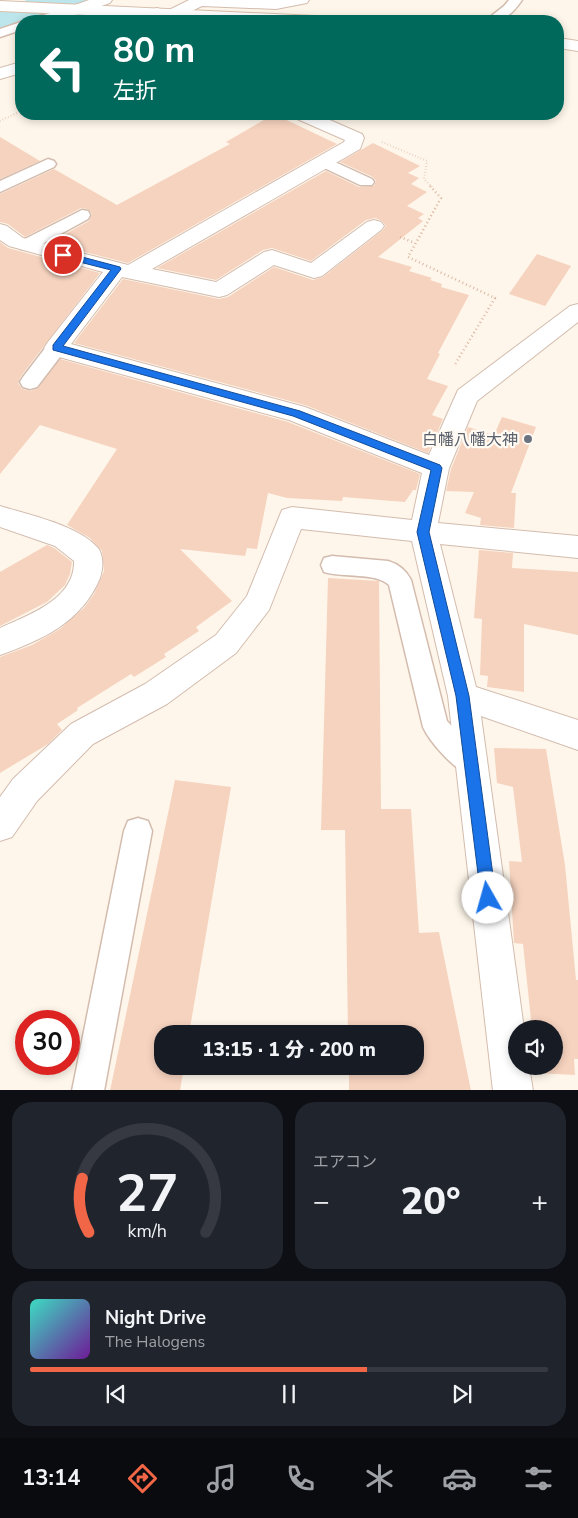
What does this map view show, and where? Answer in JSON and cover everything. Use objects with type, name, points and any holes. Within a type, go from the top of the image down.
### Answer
[{"type":"street","points":[[75,10],[104,0]]},
{"type":"street","points":[[162,15],[199,1],[276,4],[301,0]]},
{"type":"street","points":[[0,6],[145,15]]},
{"type":"street","points":[[564,44],[578,46]]},
{"type":"street","points":[[0,74],[15,69]]},
{"type":"street","points":[[314,120],[355,138],[353,145],[124,270],[56,348],[296,413],[436,468]]},
{"type":"street","points":[[0,230],[16,242],[124,270],[219,290],[272,257],[314,271],[374,226]]},
{"type":"street","points":[[513,1090],[463,696],[423,532],[436,468],[466,396],[578,311]]},
{"type":"street","points":[[0,516],[65,538],[88,556],[87,575],[76,596],[50,619],[0,642]]},
{"type":"street","points":[[0,825],[25,790],[82,734],[156,694],[226,644],[259,602],[292,517],[578,547]]},
{"type":"street","points":[[463,696],[578,735]]},
{"type":"lane","points":[[500,15],[509,9],[516,0]]},
{"type":"lane","points":[[58,15],[75,10]]},
{"type":"lane","points":[[0,33],[15,28]]},
{"type":"lane","points":[[324,162],[366,182]]},
{"type":"lane","points":[[0,187],[48,164]]},
{"type":"lane","points":[[27,245],[82,215]]},
{"type":"lane","points":[[30,382],[56,348]]},
{"type":"lane","points":[[332,565],[388,570],[399,580],[436,727],[471,764]]},
{"type":"lane","points":[[88,1090],[138,831]]},
{"type":"path","points":[[0,121],[15,115]]},
{"type":"path","points":[[355,138],[376,139],[426,161],[424,178],[441,198],[408,257],[495,298],[474,331]]},
{"type":"building","points":[[264,120],[287,120],[337,144],[128,263],[49,243],[89,221],[92,214],[88,209],[81,208],[25,237],[8,224],[0,222],[0,194],[54,169],[117,205],[230,144],[226,142]]},
{"type":"building","points":[[0,137],[40,161],[0,179]]},
{"type":"building","points":[[373,143],[420,166],[408,173],[419,178],[411,184],[427,192],[407,206],[424,214],[418,218],[423,221],[378,257],[412,267],[409,271],[432,278],[430,280],[442,284],[441,287],[469,295],[438,353],[440,354],[427,379],[448,386],[432,415],[443,419],[428,453],[305,405],[74,343],[123,279],[219,299],[228,297],[274,267],[313,280],[323,277],[382,231],[386,226],[382,221],[375,218],[366,220],[311,261],[272,248],[263,250],[216,280],[157,268],[326,171],[359,187],[374,186],[376,181],[373,177],[340,162]]},
{"type":"building","points":[[0,242],[8,248],[100,273],[21,376],[18,383],[22,389],[31,391],[38,388],[60,359],[288,422],[420,474],[416,490],[413,490],[405,502],[343,497],[342,501],[287,498],[268,493],[257,549],[247,548],[245,556],[180,549],[232,601],[196,627],[199,631],[164,654],[166,657],[134,677],[131,674],[77,708],[78,710],[57,724],[62,730],[48,744],[0,773],[0,657],[32,645],[60,629],[84,608],[94,594],[104,571],[102,551],[90,538],[67,525],[117,449],[40,425],[0,474]]},
{"type":"building","points":[[537,254],[571,266],[545,306],[509,294]]},
{"type":"building","points":[[502,417],[536,427],[511,493],[516,493],[514,528],[480,525],[481,518],[465,513],[474,492],[446,491],[451,469],[468,427],[494,435]]},
{"type":"building","points":[[47,545],[72,562],[70,574],[65,585],[47,602],[0,626],[0,572]]},
{"type":"building","points":[[479,550],[513,553],[512,568],[578,572],[578,635],[524,624],[524,692],[487,687],[488,676],[480,675],[482,619],[474,618]]},
{"type":"building","points":[[328,578],[379,581],[381,809],[411,809],[419,933],[439,932],[471,1090],[349,1090],[349,1075],[424,1075],[424,1025],[348,1025],[345,830],[321,830]]},
{"type":"building","points":[[494,748],[546,749],[565,865],[576,980],[578,980],[578,1059],[574,1059],[575,1075],[563,1074],[563,1020],[531,1020],[523,944],[514,943],[509,861],[522,862],[513,787],[497,783]]},
{"type":"building","points":[[175,780],[231,787],[191,1025],[154,1025],[154,1075],[183,1075],[180,1090],[110,1090]]},
{"type":"waterway","points":[[22,15],[68,0]]},
{"type":"waterway","points":[[0,22],[15,17]]},
{"type":"place","name":"白幡八幡大神","points":[[528,439]]},
{"type":"route","points":[[63,255],[117,269],[56,348],[296,413],[436,468],[423,532],[463,696],[488,898]]}]
